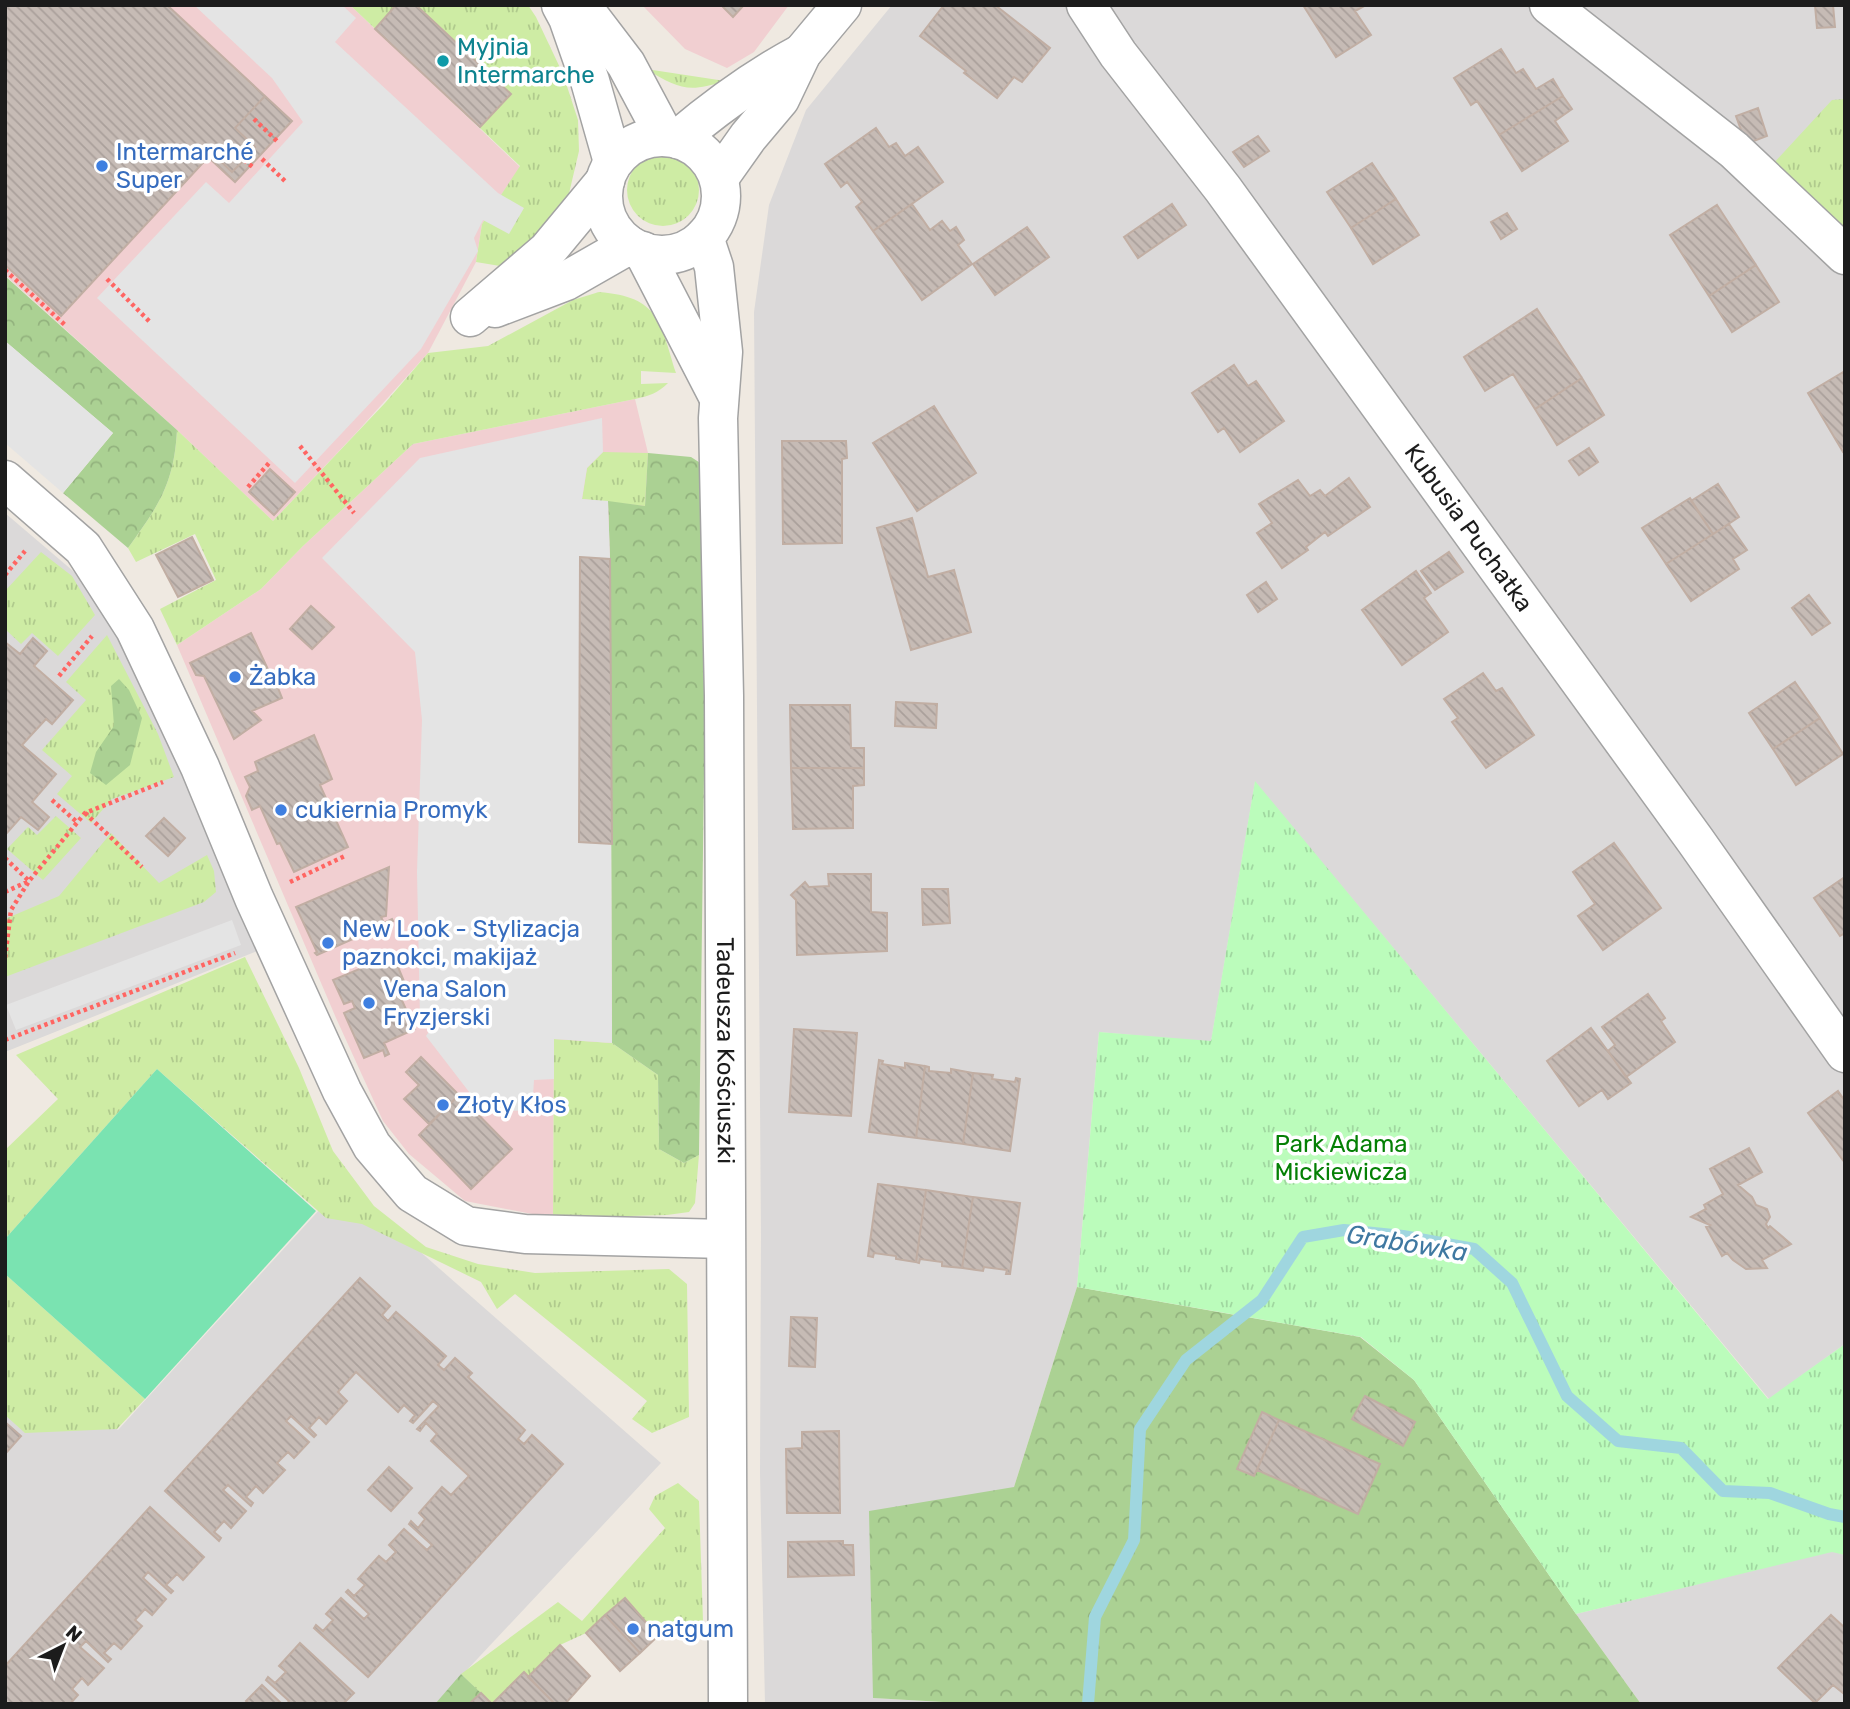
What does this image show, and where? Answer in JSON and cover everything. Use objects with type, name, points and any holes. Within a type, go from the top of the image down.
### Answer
[{"type":"street","points":[[561,5],[590,82],[609,172],[603,199],[607,217],[616,232],[636,248],[659,254],[676,253],[691,247],[704,237],[716,220],[719,210],[719,178],[704,154],[672,138],[645,139],[627,148],[609,172],[547,251],[470,317],[566,281],[636,248]]},
{"type":"street","points":[[581,5],[626,64],[672,138]]},
{"type":"street","points":[[719,178],[748,137],[780,99],[802,54],[842,5]]},
{"type":"street","name":"Kubusia Puchatka","points":[[1086,5],[1118,54],[1231,200],[1695,840],[1845,1053]]},
{"type":"street","points":[[1549,5],[1734,150],[1845,255]]},
{"type":"street","points":[[672,138],[772,69],[802,54]]},
{"type":"street","name":"Tadeusza Kościuszki","points":[[704,237],[714,267],[723,352],[719,398],[724,709],[728,1704]]},
{"type":"street","name":"Tadeusza Kościuszki","points":[[636,248],[719,398]]},
{"type":"street","points":[[5,480],[83,548],[135,629],[200,767],[254,898],[342,1091],[372,1146],[412,1194],[466,1226],[526,1234],[725,1239]]},
{"type":"path","points":[[254,119],[278,142]]},
{"type":"path","points":[[262,159],[285,181]]},
{"type":"path","points":[[244,160],[254,168]]},
{"type":"path","points":[[5,270],[65,325]]},
{"type":"path","points":[[107,279],[150,322]]},
{"type":"path","points":[[300,446],[354,513]]},
{"type":"path","points":[[248,487],[269,463]]},
{"type":"path","points":[[5,575],[29,547]]},
{"type":"path","points":[[59,677],[96,631]]},
{"type":"path","points":[[5,958],[11,910],[29,881],[85,813],[173,778]]},
{"type":"path","points":[[52,800],[78,823]]},
{"type":"path","points":[[85,813],[142,867]]},
{"type":"path","points":[[254,898],[345,856]]},
{"type":"path","points":[[5,858],[29,881]]},
{"type":"path","points":[[5,892],[29,881]]},
{"type":"path","points":[[5,1040],[236,953]]},
{"type":"shaded area","points":[[5,5],[350,5],[520,167],[482,224],[476,262],[428,353],[273,521],[177,430],[5,275]]},
{"type":"shaded area","points":[[194,5],[342,5],[356,18],[335,42],[498,193],[524,208],[509,234],[483,220],[474,238],[478,251],[421,349],[295,483],[97,298],[206,182],[229,203],[303,122],[272,78]]},
{"type":"shaded area","points":[[642,5],[789,5],[754,52],[727,68],[685,49]]},
{"type":"shaded area","points":[[892,5],[1845,5],[1845,1344],[1769,1399],[1255,782],[1211,1042],[1099,1032],[1077,1287],[1014,1487],[873,1698],[978,1704],[765,1704],[760,1473],[761,1235],[754,312],[769,205],[806,110]]},
{"type":"shaded area","points":[[5,341],[113,433],[63,493],[5,443]]},
{"type":"shaded area","points":[[635,399],[648,453],[645,506],[610,559],[612,1043],[554,1040],[553,1218],[465,1201],[409,1154],[383,1121],[336,1018],[177,645],[261,589],[303,546],[413,444]]},
{"type":"shaded area","points":[[602,418],[603,452],[587,468],[582,499],[608,501],[612,1043],[554,1039],[554,1079],[534,1080],[532,1111],[483,1110],[426,1036],[430,1030],[420,1019],[417,872],[422,720],[415,652],[322,558],[420,458]]},
{"type":"shaded area","points":[[5,513],[113,605],[265,948],[5,1052]]},
{"type":"shaded area","points":[[232,920],[241,945],[16,1030],[6,1005]]},
{"type":"shaded area","points":[[343,1184],[661,1463],[435,1704],[5,1704],[5,1339],[118,1430]]},
{"type":"shaded area","points":[[1832,1551],[1845,1555],[1845,1704],[1641,1704],[1576,1614]]},
{"type":"green space","points":[[350,5],[528,5],[536,17],[563,74],[578,120],[579,151],[567,202],[506,267],[476,262],[482,224],[520,166]]},
{"type":"green space","points":[[646,69],[725,81],[702,87],[684,87]]},
{"type":"green space","points":[[1845,99],[1845,234],[1772,165],[1832,100]]},
{"type":"green space","points":[[670,154],[689,164],[697,176],[697,204],[689,216],[677,224],[656,226],[637,216],[629,204],[627,183],[637,164],[649,156]]},
{"type":"green space","points":[[5,276],[177,430],[172,465],[163,493],[128,548],[63,493],[113,433],[5,341]]},
{"type":"green space","points":[[599,292],[635,300],[646,306],[654,315],[661,326],[676,373],[641,371],[641,384],[668,383],[653,394],[640,398],[413,444],[303,546],[261,589],[177,645],[160,609],[216,580],[195,534],[136,562],[128,548],[163,493],[172,465],[177,430],[273,521],[385,403],[428,353],[488,346],[573,300]]},
{"type":"green space","points":[[603,452],[648,453],[645,506],[582,499],[587,468]]},
{"type":"green space","points":[[648,453],[691,457],[708,468],[699,1155],[684,1163],[659,1149],[658,1075],[612,1043],[608,501],[645,506]]},
{"type":"green space","points":[[41,552],[72,576],[95,615],[58,656],[32,633],[21,644],[5,629],[5,591]]},
{"type":"green space","points":[[107,635],[158,734],[174,777],[112,799],[91,823],[57,794],[72,776],[42,750],[86,700],[66,682]]},
{"type":"green space","points":[[119,679],[129,690],[142,718],[130,765],[106,785],[90,773],[96,752],[114,726],[111,686]]},
{"type":"green space","name":"Park Adama Mickiewicza","points":[[1255,781],[1768,1399],[1845,1344],[1845,1555],[1832,1552],[1576,1614],[1414,1380],[1361,1337],[1077,1287],[1099,1032],[1211,1041]]},
{"type":"green space","points":[[56,816],[81,838],[43,880],[7,849],[28,827],[37,835]]},
{"type":"green space","points":[[111,833],[159,883],[207,855],[214,871],[216,892],[204,902],[5,977],[5,919],[59,896]]},
{"type":"green space","points":[[245,957],[299,1068],[333,1151],[374,1206],[426,1247],[478,1264],[535,1273],[669,1269],[687,1284],[689,1417],[652,1433],[632,1419],[647,1401],[515,1294],[497,1309],[481,1282],[362,1224],[326,1218],[157,1069],[5,1239],[5,1150],[58,1099],[16,1055]]},
{"type":"green space","points":[[554,1039],[612,1043],[658,1075],[659,1149],[684,1163],[699,1155],[695,1203],[689,1212],[553,1218]]},
{"type":"green space","points":[[157,1069],[316,1211],[145,1399],[5,1274],[5,1239]]},
{"type":"green space","points":[[5,1274],[145,1399],[117,1429],[25,1433],[5,1415]]},
{"type":"green space","points":[[1077,1287],[1360,1337],[1414,1380],[1641,1704],[978,1704],[873,1698],[869,1511],[1014,1487]]},
{"type":"green space","points":[[678,1483],[699,1501],[703,1621],[687,1622],[658,1636],[625,1598],[586,1633],[560,1645],[528,1677],[523,1673],[492,1704],[461,1674],[558,1602],[582,1621],[665,1528],[649,1509],[655,1496]]},
{"type":"green space","points":[[461,1674],[481,1693],[469,1704],[435,1704]]},
{"type":"building","name":"Intermarché Super","points":[[5,5],[167,5],[265,96],[235,128],[255,147],[244,160],[232,172],[212,153],[61,316],[5,265]]},
{"type":"building","name":"Myjnia Intermarche","points":[[396,5],[416,5],[511,94],[480,127],[375,29]]},
{"type":"building","points":[[721,5],[744,5],[733,17]]},
{"type":"building","points":[[944,5],[995,5],[1050,48],[1022,82],[1014,77],[997,98],[920,36]]},
{"type":"building","points":[[1303,5],[1366,5],[1355,11],[1371,35],[1336,57]]},
{"type":"building","points":[[1815,5],[1833,5],[1835,27],[1817,28]]},
{"type":"building","points":[[1501,49],[1516,73],[1523,69],[1536,89],[1553,79],[1563,96],[1499,135],[1477,101],[1471,105],[1454,78]]},
{"type":"building","points":[[265,96],[292,121],[235,182],[208,157],[212,153],[232,172],[244,160],[255,147],[235,128]]},
{"type":"building","points":[[1563,96],[1572,109],[1555,121],[1568,141],[1522,171],[1499,135]]},
{"type":"building","points":[[1758,108],[1767,136],[1746,144],[1736,116]]},
{"type":"building","points":[[876,128],[889,147],[896,143],[905,156],[918,147],[943,182],[873,231],[856,207],[862,202],[847,182],[841,187],[825,164]]},
{"type":"building","points":[[1258,136],[1269,151],[1244,167],[1233,152]]},
{"type":"building","points":[[1372,163],[1396,199],[1351,228],[1327,192]]},
{"type":"building","points":[[1396,199],[1419,235],[1373,264],[1351,228]]},
{"type":"building","points":[[912,204],[930,230],[942,221],[950,231],[956,227],[964,240],[958,245],[972,264],[922,300],[873,231]]},
{"type":"building","points":[[1172,204],[1186,225],[1138,258],[1124,237]]},
{"type":"building","points":[[1717,205],[1756,265],[1709,296],[1670,235]]},
{"type":"building","points":[[1507,213],[1517,229],[1501,239],[1491,222]]},
{"type":"building","points":[[1027,227],[1049,257],[995,295],[973,264]]},
{"type":"building","points":[[1756,265],[1779,302],[1732,332],[1709,296]]},
{"type":"building","points":[[1537,309],[1582,378],[1535,409],[1513,374],[1485,391],[1464,357]]},
{"type":"building","points":[[1234,365],[1248,386],[1256,381],[1284,421],[1240,452],[1224,428],[1218,432],[1192,393]]},
{"type":"building","points":[[1845,371],[1845,451],[1843,452],[1808,393]]},
{"type":"building","points":[[1582,378],[1604,415],[1557,445],[1535,409]]},
{"type":"building","points":[[934,406],[976,473],[917,511],[873,443]]},
{"type":"building","points":[[782,441],[846,441],[847,458],[842,459],[842,543],[783,544]]},
{"type":"building","points":[[1589,448],[1598,462],[1579,475],[1569,461]]},
{"type":"building","points":[[270,469],[295,492],[274,515],[249,492]]},
{"type":"building","points":[[1349,478],[1370,507],[1328,536],[1325,532],[1306,547],[1308,550],[1282,568],[1257,533],[1272,523],[1259,504],[1298,480],[1310,496],[1320,490],[1325,496]]},
{"type":"building","points":[[1718,484],[1739,517],[1713,534],[1691,501]]},
{"type":"building","points":[[1690,498],[1713,534],[1666,564],[1642,528]]},
{"type":"building","points":[[912,518],[928,577],[954,570],[971,632],[911,650],[877,528]]},
{"type":"building","points":[[1729,524],[1747,550],[1733,559],[1739,569],[1691,601],[1666,564]]},
{"type":"building","points":[[192,537],[213,580],[178,597],[156,555]]},
{"type":"building","points":[[1449,552],[1463,572],[1435,590],[1421,571]]},
{"type":"building","points":[[580,557],[610,559],[612,844],[579,842]]},
{"type":"building","points":[[1416,571],[1431,593],[1424,598],[1448,632],[1402,665],[1362,610]]},
{"type":"building","points":[[1266,582],[1277,599],[1258,612],[1247,595]]},
{"type":"building","points":[[1809,595],[1830,623],[1812,635],[1792,608]]},
{"type":"building","points":[[311,606],[334,627],[312,649],[290,629]]},
{"type":"building","points":[[251,633],[271,676],[282,671],[288,684],[278,688],[282,698],[252,711],[261,720],[234,739],[204,676],[196,675],[190,663]]},
{"type":"building","points":[[33,638],[47,651],[34,666],[73,700],[52,724],[46,719],[22,745],[56,774],[32,802],[49,817],[38,830],[21,817],[5,835],[5,642],[20,654]]},
{"type":"building","points":[[1483,673],[1496,691],[1502,688],[1534,735],[1486,768],[1452,722],[1458,718],[1444,699]]},
{"type":"building","points":[[1795,682],[1820,718],[1773,749],[1749,713]]},
{"type":"building","points":[[896,702],[937,704],[936,728],[895,726]]},
{"type":"building","points":[[790,705],[850,705],[851,748],[864,748],[864,768],[791,768]]},
{"type":"building","points":[[1820,718],[1843,754],[1796,785],[1773,749]]},
{"type":"building","points":[[314,735],[332,779],[320,785],[348,847],[294,872],[280,843],[277,844],[260,806],[252,810],[246,796],[250,787],[245,777],[258,771],[255,762]]},
{"type":"building","points":[[791,768],[864,768],[864,785],[853,786],[853,828],[793,829]]},
{"type":"building","points":[[164,818],[185,838],[168,856],[146,836]]},
{"type":"building","points":[[1614,843],[1661,908],[1603,950],[1578,916],[1595,904],[1573,872]]},
{"type":"building","points":[[389,867],[386,916],[381,917],[384,923],[392,919],[393,921],[317,955],[296,907]]},
{"type":"building","points":[[828,874],[871,874],[871,912],[887,913],[887,951],[797,955],[796,900],[791,895],[805,882],[809,887],[829,886]]},
{"type":"building","points":[[1845,877],[1845,933],[1840,936],[1814,898]]},
{"type":"building","points":[[922,889],[948,889],[950,923],[923,925]]},
{"type":"building","points":[[393,955],[408,991],[399,994],[415,1029],[384,1043],[389,1054],[385,1056],[383,1050],[364,1058],[344,1013],[355,1008],[352,1001],[344,1004],[333,980]]},
{"type":"building","points":[[1648,994],[1665,1018],[1661,1021],[1675,1042],[1626,1077],[1608,1051],[1615,1045],[1602,1027]]},
{"type":"building","points":[[1591,1028],[1631,1083],[1608,1099],[1602,1090],[1579,1106],[1547,1061]]},
{"type":"building","points":[[794,1029],[857,1033],[851,1116],[789,1112]]},
{"type":"building","points":[[421,1057],[459,1095],[429,1124],[404,1099],[419,1085],[406,1072]]},
{"type":"building","points":[[879,1060],[883,1061],[882,1064],[905,1068],[905,1063],[925,1066],[916,1138],[869,1132]]},
{"type":"building","points":[[925,1066],[929,1067],[929,1071],[951,1073],[951,1069],[973,1073],[963,1144],[916,1138]]},
{"type":"building","points":[[973,1073],[993,1075],[992,1079],[1015,1082],[1016,1078],[1020,1079],[1010,1151],[963,1144]]},
{"type":"building","points":[[1838,1091],[1845,1101],[1845,1163],[1808,1113]]},
{"type":"building","points":[[459,1095],[512,1149],[471,1189],[419,1135]]},
{"type":"building","points":[[1749,1148],[1762,1172],[1738,1185],[1752,1197],[1756,1205],[1767,1209],[1770,1217],[1766,1224],[1768,1228],[1770,1226],[1791,1244],[1762,1260],[1767,1268],[1746,1269],[1727,1253],[1722,1256],[1706,1227],[1710,1225],[1691,1217],[1706,1209],[1704,1205],[1723,1194],[1710,1169]]},
{"type":"building","points":[[878,1184],[926,1190],[916,1262],[874,1253],[873,1257],[868,1256]]},
{"type":"building","points":[[926,1190],[973,1197],[962,1268],[942,1266],[942,1262],[920,1259],[919,1263],[916,1262]]},
{"type":"building","points":[[973,1197],[1020,1203],[1010,1274],[1006,1274],[1007,1270],[984,1267],[983,1271],[962,1268]]},
{"type":"building","points":[[360,1278],[390,1306],[382,1315],[388,1321],[396,1312],[446,1356],[438,1365],[444,1370],[455,1358],[472,1373],[468,1377],[525,1430],[518,1439],[524,1444],[532,1435],[563,1464],[368,1677],[314,1628],[316,1625],[323,1631],[333,1620],[326,1614],[341,1598],[364,1619],[369,1614],[346,1592],[348,1590],[354,1596],[365,1585],[358,1579],[379,1556],[386,1562],[396,1552],[389,1545],[404,1529],[427,1550],[432,1545],[409,1524],[411,1521],[418,1528],[425,1519],[419,1513],[442,1487],[451,1495],[469,1476],[431,1441],[437,1434],[426,1423],[420,1431],[417,1429],[439,1406],[433,1401],[413,1423],[410,1421],[415,1415],[404,1405],[398,1412],[356,1372],[338,1392],[347,1401],[326,1424],[319,1417],[309,1428],[316,1435],[314,1437],[291,1416],[286,1421],[309,1442],[294,1458],[288,1452],[277,1463],[285,1470],[263,1493],[256,1486],[246,1497],[253,1503],[251,1506],[228,1485],[223,1490],[246,1511],[231,1528],[224,1521],[214,1532],[221,1538],[219,1541],[165,1491]]},
{"type":"building","points":[[791,1317],[817,1318],[815,1367],[789,1366]]},
{"type":"building","points":[[1365,1396],[1415,1422],[1403,1446],[1352,1419]]},
{"type":"building","points":[[1262,1412],[1279,1420],[1254,1476],[1237,1469]]},
{"type":"building","points":[[1279,1420],[1380,1464],[1358,1514],[1257,1470]]},
{"type":"building","points":[[5,1422],[21,1436],[5,1454]]},
{"type":"building","points":[[839,1431],[840,1513],[787,1513],[786,1449],[802,1448],[802,1432]]},
{"type":"building","points":[[389,1467],[412,1488],[391,1511],[368,1490]]},
{"type":"building","points":[[150,1507],[204,1557],[183,1580],[177,1574],[166,1585],[173,1591],[171,1593],[148,1572],[143,1578],[166,1599],[152,1615],[145,1609],[135,1620],[142,1626],[121,1649],[114,1643],[104,1653],[111,1659],[108,1662],[86,1641],[80,1647],[104,1668],[88,1685],[82,1678],[72,1689],[78,1695],[70,1704],[5,1704],[5,1666]]},
{"type":"building","points":[[843,1541],[843,1545],[853,1545],[854,1575],[788,1577],[788,1542]]},
{"type":"building","points":[[625,1598],[658,1636],[640,1653],[605,1615]]},
{"type":"building","points":[[605,1615],[640,1653],[620,1671],[586,1633]]},
{"type":"building","points":[[1831,1615],[1845,1628],[1845,1692],[1833,1685],[1815,1703],[1778,1668]]},
{"type":"building","points":[[300,1643],[354,1693],[343,1704],[287,1704],[289,1701],[266,1680],[268,1677],[275,1683],[286,1672],[279,1666]]},
{"type":"building","points":[[560,1645],[590,1676],[565,1704],[555,1704],[528,1677]]},
{"type":"building","points":[[524,1672],[554,1703],[492,1704]]},
{"type":"building","points":[[262,1685],[282,1704],[249,1704],[246,1701]]},
{"type":"building","points":[[481,1693],[492,1704],[469,1704]]},
{"type":"waterway","name":"Grabówka","points":[[1088,1704],[1095,1617],[1134,1540],[1140,1429],[1186,1360],[1262,1300],[1303,1237],[1344,1230],[1403,1236],[1474,1249],[1512,1283],[1567,1396],[1618,1441],[1681,1448],[1723,1491],[1770,1493],[1845,1517]]},
{"type":"place","name":"Myjnia Intermarche","points":[[443,61]]},
{"type":"place","name":"Intermarché Super","points":[[102,166]]},
{"type":"place","name":"Żabka","points":[[235,677]]},
{"type":"place","name":"cukiernia Promyk","points":[[281,810]]},
{"type":"place","name":"New Look - Stylizacja paznokci, makijaż","points":[[328,943]]},
{"type":"place","name":"Vena Salon Fryzjerski","points":[[369,1003]]},
{"type":"place","name":"Złoty Kłos","points":[[443,1105]]},
{"type":"place","name":"natgum","points":[[633,1629]]}]
